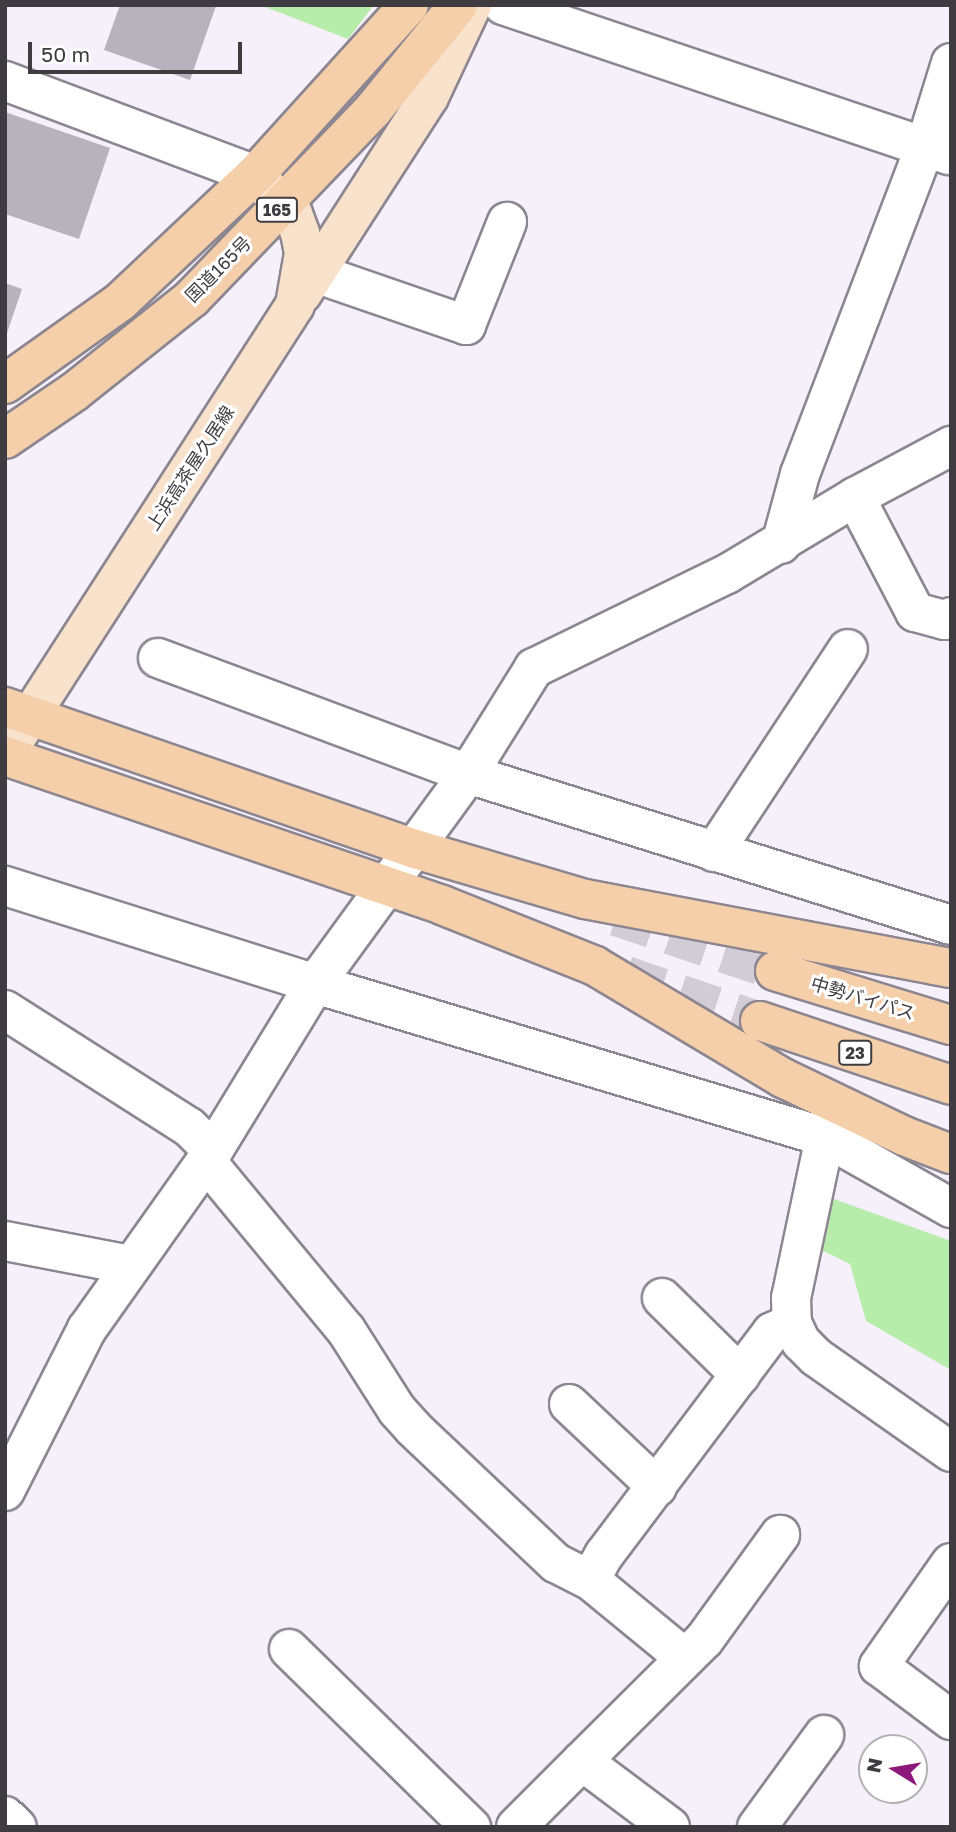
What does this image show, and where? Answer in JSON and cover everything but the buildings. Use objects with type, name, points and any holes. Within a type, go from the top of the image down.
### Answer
[{"type":"highway","name":"165","points":[[5,384],[120,302],[255,175],[409,5]]},
{"type":"highway","name":"国道165号","points":[[5,439],[74,392],[192,298],[372,111],[458,5]]},
{"type":"highway","points":[[18,711],[415,849],[585,899],[951,968]]},
{"type":"highway","points":[[5,755],[387,887],[595,967],[783,1078],[904,1136],[951,1154]]},
{"type":"highway","name":"中勢バイパス","points":[[775,971],[951,1026]]},
{"type":"highway","name":"23","points":[[760,1021],[951,1085]]},
{"type":"main road","points":[[295,305],[429,97],[472,5]]},
{"type":"main road","name":"上浜高茶屋久居線","points":[[5,755],[18,711],[295,305],[304,253],[293,214],[255,175]]},
{"type":"street","points":[[503,5],[938,151]]},
{"type":"street","points":[[780,544],[800,474],[938,151],[951,63]]},
{"type":"street","points":[[5,81],[255,175]]},
{"type":"street","points":[[315,273],[466,325],[507,222]]},
{"type":"street","points":[[5,1491],[86,1329],[209,1156],[315,984],[468,774],[534,668],[727,574],[855,497],[951,446]]},
{"type":"street","points":[[855,497],[915,612],[945,620],[951,617]]},
{"type":"street","points":[[714,852],[848,649]]},
{"type":"street","points":[[158,658],[468,774],[951,925]]},
{"type":"street","points":[[5,886],[315,984],[825,1137],[951,1208]]},
{"type":"street","points":[[5,1010],[189,1128],[346,1330],[397,1410],[413,1428],[556,1563],[590,1580],[685,1658]]},
{"type":"street","points":[[825,1137],[791,1298],[792,1323],[801,1342],[816,1357],[951,1452]]},
{"type":"street","points":[[5,1241],[131,1265]]},
{"type":"street","points":[[662,1298],[740,1375]]},
{"type":"street","points":[[590,1580],[604,1555],[772,1332],[792,1323]]},
{"type":"street","points":[[569,1404],[657,1487]]},
{"type":"street","points":[[516,1827],[704,1640],[780,1535]]},
{"type":"street","points":[[951,1563],[879,1666],[951,1720]]},
{"type":"street","points":[[289,1649],[471,1827]]},
{"type":"street","points":[[757,1827],[824,1735]]},
{"type":"street","points":[[582,1761],[670,1827]]},
{"type":"street","points":[[5,1815],[17,1827]]},
{"type":"green space","points":[[260,5],[374,5],[348,39]]},
{"type":"green space","points":[[820,1194],[951,1241],[951,1370],[866,1321],[850,1264],[815,1247]]},
{"type":"tunnel","points":[[616,917],[775,971]]},
{"type":"tunnel","points":[[626,975],[760,1021]]}]
